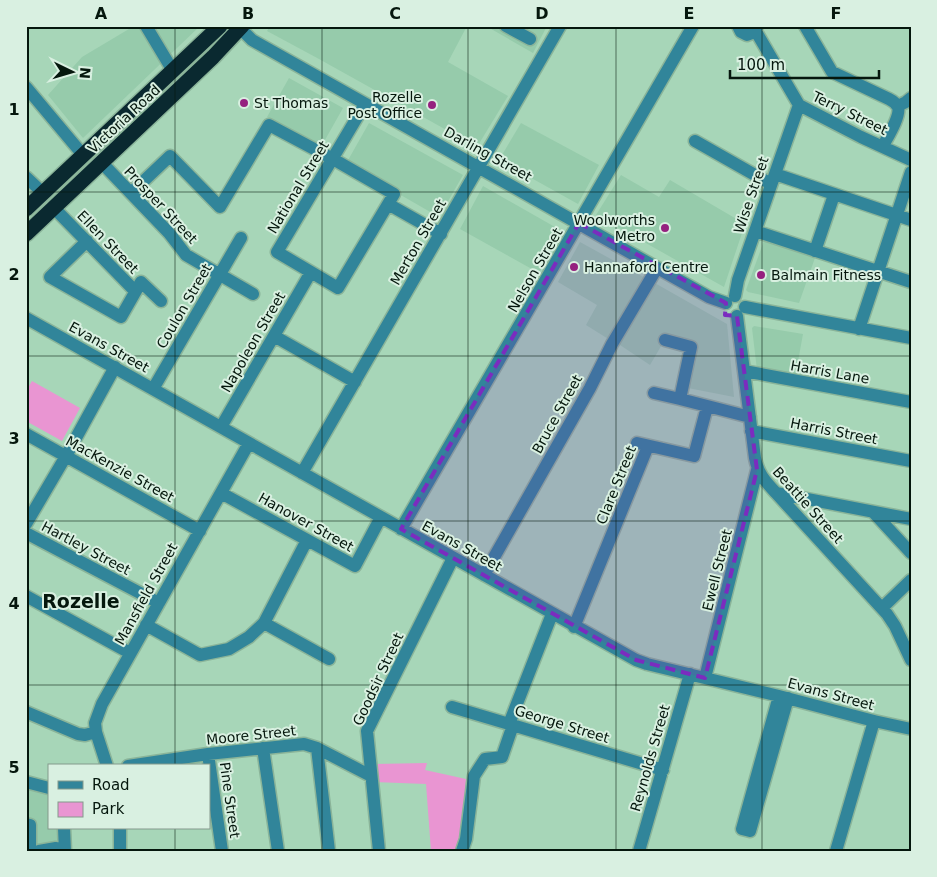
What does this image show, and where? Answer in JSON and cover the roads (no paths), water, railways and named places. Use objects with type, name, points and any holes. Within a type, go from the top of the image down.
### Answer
[{"type":"highway","name":"Victoria Road","points":[[26,208],[220,26]]},
{"type":"highway","name":"Victoria Road","points":[[26,234],[213,57],[240,27]]},
{"type":"street","points":[[146,26],[173,71]]},
{"type":"street","points":[[506,26],[530,39]]},
{"type":"street","name":"Merton Street","points":[[302,473],[560,26]]},
{"type":"street","name":"Nelson Street","points":[[402,529],[693,26]]},
{"type":"street","points":[[738,26],[744,34],[750,34],[756,29]]},
{"type":"street","points":[[805,26],[832,72],[889,99],[898,106],[898,114],[883,146]]},
{"type":"street","name":"Darling Street","points":[[240,27],[252,40],[709,297],[730,300]]},
{"type":"street","name":"Terry Street","points":[[756,29],[799,104],[861,137],[911,160]]},
{"type":"street","points":[[26,87],[83,156]]},
{"type":"street","points":[[898,106],[911,98]]},
{"type":"street","name":"National Street","points":[[364,104],[277,252],[338,288],[388,204]]},
{"type":"street","name":"Wise Street","points":[[730,300],[799,104]]},
{"type":"street","points":[[131,194],[170,156],[220,207],[269,126],[394,194],[388,204],[440,234]]},
{"type":"street","points":[[695,141],[773,179],[834,195],[911,220]]},
{"type":"street","name":"Prosper Street","points":[[102,163],[169,233],[186,256],[253,294]]},
{"type":"street","points":[[859,329],[911,172]]},
{"type":"street","points":[[26,177],[43,193]]},
{"type":"street","points":[[814,251],[834,195]]},
{"type":"street","name":"Ellen Street","points":[[54,208],[135,292],[141,282],[161,301]]},
{"type":"street","points":[[755,231],[911,282]]},
{"type":"street","name":"Coulon Street","points":[[153,389],[241,238]]},
{"type":"street","points":[[87,241],[50,277],[121,317],[135,292]]},
{"type":"street","name":"Bruce Street","points":[[484,575],[590,388],[612,344],[657,268]]},
{"type":"street","name":"Napoleon Street","points":[[221,427],[311,272]]},
{"type":"street","points":[[741,312],[742,299],[730,300],[726,310],[730,315],[741,312],[911,338]]},
{"type":"street","name":"Beattie Street","points":[[741,312],[744,371],[757,470],[892,620],[911,660]]},
{"type":"street","name":"Evans Street","points":[[26,318],[636,660],[911,729]]},
{"type":"street","points":[[274,336],[355,382]]},
{"type":"street","points":[[666,340],[691,347],[680,399]]},
{"type":"street","points":[[26,524],[115,367]]},
{"type":"street","name":"Harris Lane","points":[[744,371],[911,402]]},
{"type":"street","points":[[654,393],[750,417]]},
{"type":"street","name":"Clare Street","points":[[574,626],[642,444],[694,456],[706,406]]},
{"type":"street","name":"Harris Street","points":[[751,431],[911,461]]},
{"type":"street","name":"MacKenzie Street","points":[[26,434],[200,531]]},
{"type":"street","name":"Mansfield Street","points":[[106,764],[95,723],[102,704],[249,443]]},
{"type":"street","name":"Ewell Street","points":[[705,678],[757,470]]},
{"type":"street","name":"Hanover Street","points":[[221,493],[355,566],[381,517]]},
{"type":"street","points":[[776,493],[911,519]]},
{"type":"street","points":[[874,513],[911,553]]},
{"type":"street","name":"Hartley Street","points":[[26,533],[159,603]]},
{"type":"street","points":[[146,625],[200,655],[229,649],[249,637],[264,624],[307,540]]},
{"type":"street","name":"Goodsir Street","points":[[379,851],[367,731],[453,558]]},
{"type":"street","points":[[882,608],[911,580]]},
{"type":"street","points":[[26,596],[130,653]]},
{"type":"street","points":[[462,851],[466,839],[474,776],[485,759],[502,757],[511,725],[552,614]]},
{"type":"street","points":[[264,624],[329,659]]},
{"type":"street","name":"Reynolds Street","points":[[639,851],[690,674]]},
{"type":"street","points":[[763,767],[784,697]]},
{"type":"street","name":"George Street","points":[[452,707],[663,770]]},
{"type":"street","points":[[26,712],[78,734],[85,735],[96,732]]},
{"type":"street","points":[[836,851],[874,721]]},
{"type":"street","name":"Moore Street","points":[[141,764],[208,754],[304,744],[317,748],[371,776]]},
{"type":"street","points":[[263,748],[278,851]]},
{"type":"street","points":[[317,748],[329,851]]},
{"type":"street","name":"Pine Street","points":[[208,754],[209,764]]},
{"type":"street","name":"Pine Street","points":[[210,768],[222,851]]},
{"type":"street","points":[[26,782],[48,788]]},
{"type":"street","points":[[26,824],[30,825],[30,851]]},
{"type":"street","points":[[39,851],[61,850],[64,830]]},
{"type":"street","points":[[120,830],[120,851]]},
{"type":"place","name":"St Thomas","points":[[244,103]]},
{"type":"place","name":"Rozelle Post Office","points":[[432,105]]},
{"type":"place","name":"Woolworths Metro","points":[[665,228]]},
{"type":"place","name":"Hannaford Centre","points":[[574,267]]},
{"type":"place","name":"Balmain Fitness","points":[[761,275]]},
{"type":"district","name":"Rozelle","points":[[81,601]]}]
